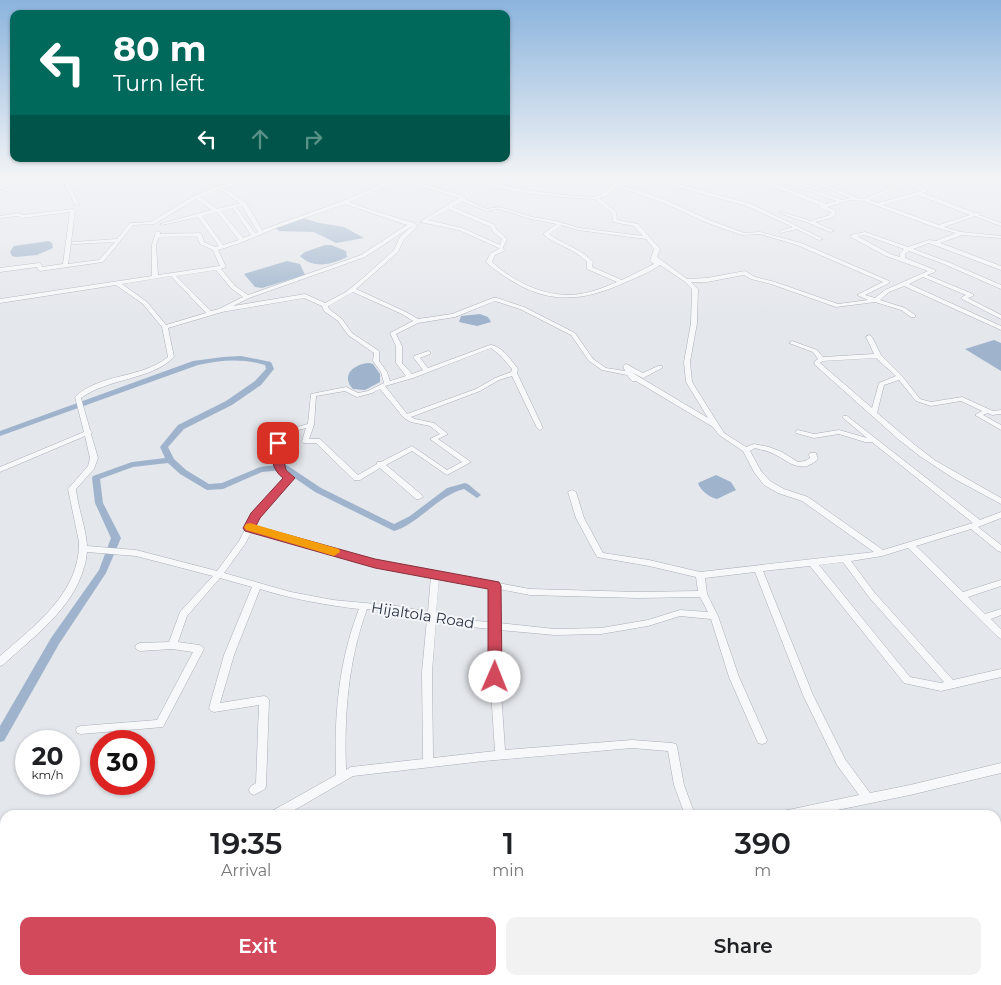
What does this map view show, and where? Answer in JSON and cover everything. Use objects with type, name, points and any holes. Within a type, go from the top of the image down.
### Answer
[{"type":"street","points":[[65,264],[71,225]]},
{"type":"street","points":[[0,270],[39,265],[40,269],[65,264],[101,261],[131,225]]},
{"type":"street","points":[[154,277],[154,245],[162,225]]},
{"type":"street","points":[[206,225],[222,247]]},
{"type":"street","points":[[229,225],[242,240]]},
{"type":"street","points":[[247,225],[254,235]]},
{"type":"street","points":[[257,225],[261,232]]},
{"type":"street","points":[[157,236],[199,234],[202,243],[215,249],[281,225]]},
{"type":"street","points":[[325,305],[352,289],[396,251],[402,238],[414,225]]},
{"type":"street","points":[[222,310],[247,297],[363,256],[414,225]]},
{"type":"street","points":[[442,225],[460,229],[501,246]]},
{"type":"street","points":[[491,225],[505,239],[501,246],[502,250],[493,254],[488,262],[525,286],[562,298],[582,296],[604,290],[657,265],[653,261],[657,249],[636,225]]},
{"type":"street","points":[[559,225],[546,234],[553,241],[582,252],[590,262],[589,268],[621,282]]},
{"type":"street","points":[[563,225],[578,229],[646,238]]},
{"type":"street","points":[[718,225],[744,234],[760,233],[799,244],[887,282],[860,295],[903,309],[913,316]]},
{"type":"street","points":[[790,225],[821,239]]},
{"type":"street","points":[[818,225],[832,231]]},
{"type":"street","points":[[932,225],[961,233],[1001,238]]},
{"type":"street","points":[[938,227],[944,225]]},
{"type":"street","points":[[782,232],[796,228]]},
{"type":"street","points":[[798,237],[808,233]]},
{"type":"street","points":[[688,280],[707,280],[745,273],[753,278],[773,282],[838,306],[876,300],[887,291],[933,271],[888,255],[853,236],[866,233],[946,263],[1001,287]]},
{"type":"street","points":[[936,243],[961,233]]},
{"type":"street","points":[[74,243],[118,240]]},
{"type":"street","points":[[902,259],[903,253],[908,249],[929,241],[1001,268]]},
{"type":"street","points":[[0,301],[222,267],[215,249]]},
{"type":"street","points":[[655,258],[670,270],[688,280],[695,289],[694,323],[687,362],[689,382],[721,434],[746,450],[758,472],[767,483],[781,491],[805,499],[818,507],[882,554]]},
{"type":"street","points":[[216,268],[233,287],[247,297]]},
{"type":"street","points":[[172,274],[210,314]]},
{"type":"street","points":[[924,276],[971,295],[964,298],[1001,317]]},
{"type":"street","points":[[0,662],[58,608],[71,588],[81,565],[83,549],[72,489],[90,467],[94,458],[89,432],[78,397],[117,379],[168,361],[171,357],[165,327],[145,303],[117,282]]},
{"type":"street","points":[[905,284],[1001,328]]},
{"type":"street","points":[[352,289],[417,321]]},
{"type":"street","points":[[165,327],[222,310],[305,296],[325,305],[326,310],[340,320],[350,334],[377,352],[376,361],[384,372],[384,384],[406,417],[413,421],[432,424],[445,434],[433,439],[467,462],[447,473],[412,448],[357,478],[318,441],[305,441],[311,425],[313,395],[346,389],[357,395],[370,392],[384,384],[411,377],[492,346],[515,369],[514,373],[540,428]]},
{"type":"street","points":[[411,377],[399,363],[400,346],[393,333],[417,321],[453,316],[489,300],[499,299],[573,334],[591,360],[604,368],[629,374],[716,425]]},
{"type":"street","points":[[869,337],[878,356],[900,377],[914,397],[932,404],[962,399],[988,411],[1001,412]]},
{"type":"street","points":[[792,343],[815,351],[821,359]]},
{"type":"street","points":[[427,371],[416,357],[428,353]]},
{"type":"street","points":[[878,356],[821,359],[817,364],[914,448],[942,468],[1001,501]]},
{"type":"street","points":[[634,380],[626,366],[643,376],[660,366]]},
{"type":"street","points":[[406,417],[478,390],[497,379],[514,373]]},
{"type":"street","points":[[874,413],[881,384],[900,377]]},
{"type":"street","points":[[988,411],[978,415],[1001,428]]},
{"type":"street","points":[[845,417],[976,525],[1001,550]]},
{"type":"street","points":[[172,645],[183,614],[219,574],[242,542],[256,516],[290,478],[281,471],[276,453],[280,433],[311,425]]},
{"type":"street","points":[[0,470],[89,432]]},
{"type":"street","points":[[798,432],[814,436],[839,432],[865,440],[874,440]]},
{"type":"street","points":[[746,450],[754,446],[775,452],[794,464],[804,465],[814,459],[813,455]]},
{"type":"street","points":[[380,464],[419,497]]},
{"type":"street","points":[[572,492],[580,518],[600,555],[649,563],[700,575],[882,554],[976,525],[1001,515]]},
{"type":"street","points":[[249,528],[375,564],[530,592],[638,595],[703,594]]},
{"type":"street","points":[[910,545],[1001,635]]},
{"type":"street","name":"Hijaltola Road","points":[[83,549],[136,553],[291,594],[333,603],[397,609],[460,622],[495,626],[555,632],[601,631],[648,623],[680,613],[714,616]]},
{"type":"street","points":[[845,559],[871,594],[951,684]]},
{"type":"street","points":[[813,563],[907,680],[941,687],[1001,672]]},
{"type":"street","points":[[758,569],[808,695],[841,762],[868,799]]},
{"type":"street","points":[[428,763],[427,672],[435,575]]},
{"type":"street","points":[[700,575],[703,594],[714,616],[734,677],[762,740]]},
{"type":"street","points":[[962,596],[1001,582]]},
{"type":"street","points":[[254,790],[261,786],[264,700],[214,708],[229,655],[257,585]]},
{"type":"street","points":[[495,586],[495,677],[500,755]]},
{"type":"street","points":[[341,778],[338,732],[346,670],[355,626],[364,606]]},
{"type":"street","points":[[984,618],[1001,612]]},
{"type":"street","points":[[81,730],[160,724],[199,649],[172,645],[140,647]]},
{"type":"street","points":[[285,810],[351,772],[500,755],[632,744],[672,746],[678,785],[688,810]]},
{"type":"street","points":[[813,810],[1001,768]]},
{"type":"water","points":[[284,225],[331,225],[344,227],[364,238],[336,243],[314,232],[279,231],[276,228]]},
{"type":"water","points":[[49,241],[52,243],[53,248],[37,255],[16,257],[12,256],[10,252],[14,246]]},
{"type":"water","points":[[325,245],[331,245],[346,251],[347,257],[329,264],[316,264],[300,256],[305,252]]},
{"type":"water","points":[[287,261],[300,264],[305,275],[262,288],[255,287],[244,274]]},
{"type":"water","points":[[480,314],[488,317],[491,322],[477,326],[459,322],[461,316]]},
{"type":"water","points":[[994,340],[1001,343],[1001,371],[965,349]]},
{"type":"water","points":[[369,363],[373,364],[380,374],[380,382],[365,390],[353,389],[348,379],[350,371],[358,366]]},
{"type":"water","points":[[716,475],[731,482],[736,490],[717,499],[711,497],[698,483]]},
{"type":"waterway","points":[[0,434],[196,363],[241,358],[268,364],[270,369],[258,383],[229,403],[181,427],[164,447],[170,460]]},
{"type":"waterway","points":[[0,737],[55,641],[103,571],[116,538],[99,503],[96,478],[132,464],[170,460]]},
{"type":"waterway","points":[[170,460],[183,472],[207,487],[223,486],[260,470],[285,467],[318,490],[394,528],[413,518],[450,490],[465,486],[477,495]]},
{"type":"slow traffic","points":[[250,527],[334,552]]},
{"type":"route","points":[[278,443],[276,453],[281,471],[290,478],[282,484],[256,516],[249,528],[375,564],[495,586],[495,677]]}]
